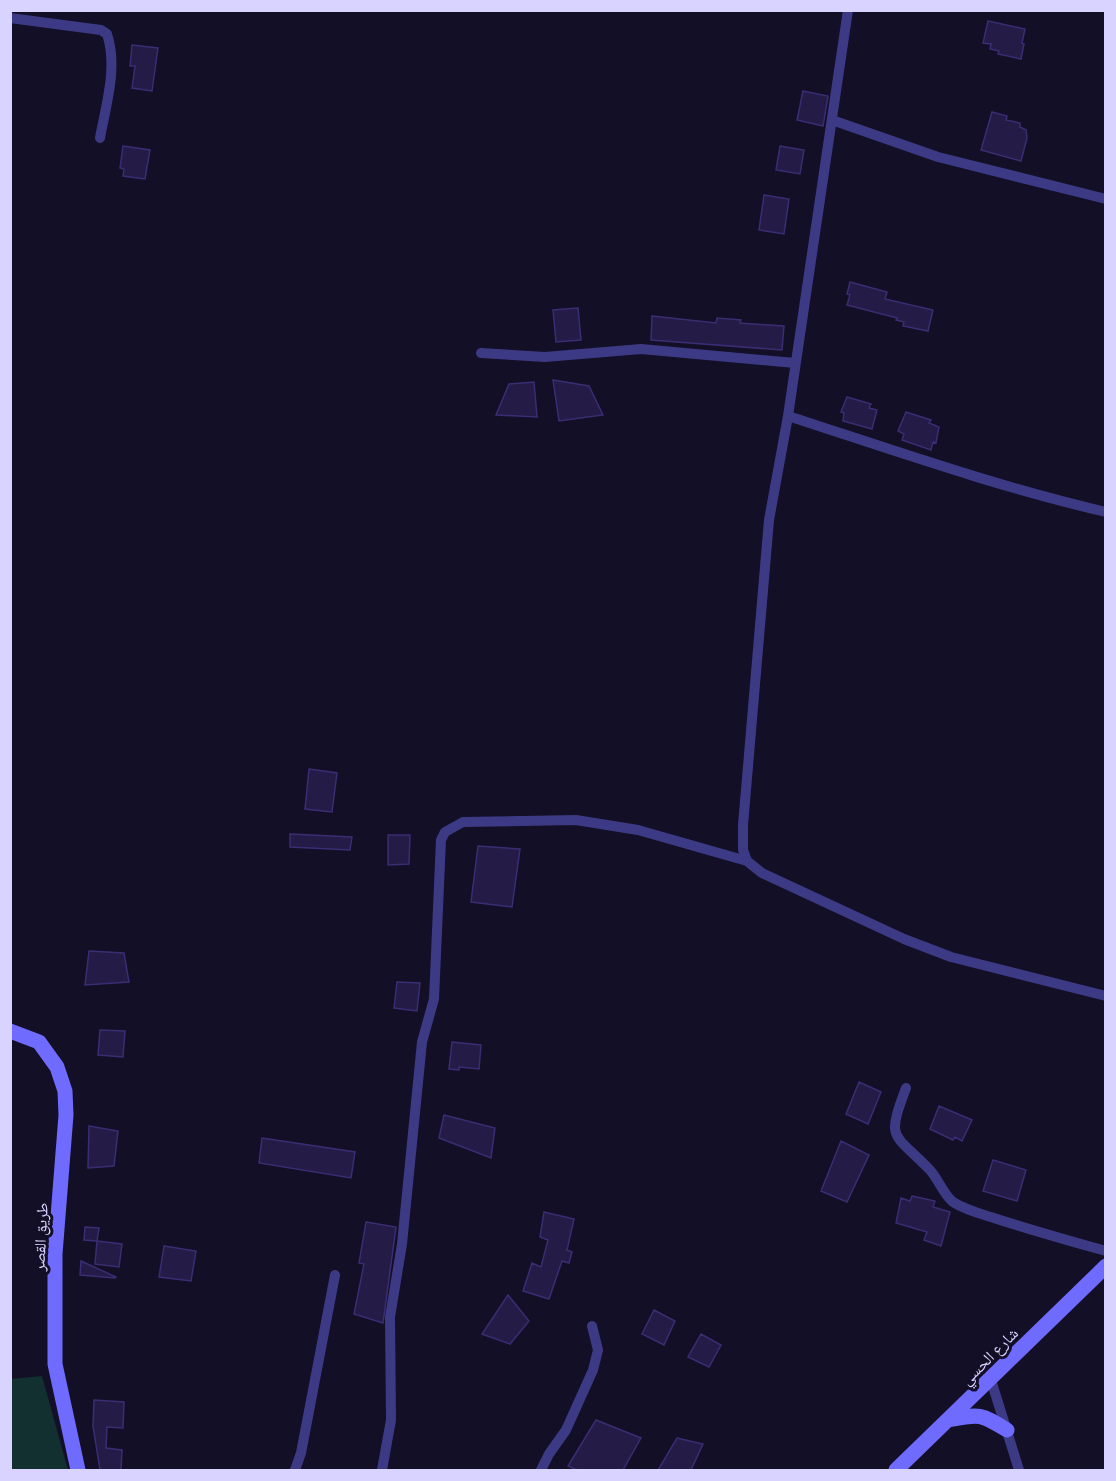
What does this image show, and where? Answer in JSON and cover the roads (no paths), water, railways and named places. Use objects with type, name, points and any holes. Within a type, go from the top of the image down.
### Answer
[{"type":"street","points":[[747,861],[743,850],[743,825],[769,520],[788,416],[848,10]]},
{"type":"street","points":[[10,18],[101,30],[107,34],[111,78],[100,138]]},
{"type":"street","points":[[832,120],[938,156],[1106,199]]},
{"type":"street","points":[[481,353],[545,357],[641,349],[795,363]]},
{"type":"street","points":[[788,416],[966,474],[1106,512]]},
{"type":"street","points":[[382,1470],[391,1420],[390,1317],[403,1236],[422,1042],[434,999],[441,840],[445,832],[463,822],[576,820],[638,830],[747,861],[762,873],[904,939],[951,957],[1106,996]]},
{"type":"street","name":"طريق القصر","points":[[10,1031],[39,1042],[57,1066],[65,1091],[66,1115],[55,1254],[55,1364],[78,1470]]},
{"type":"street","points":[[906,1088],[896,1115],[894,1131],[902,1145],[930,1170],[951,1200],[975,1212],[1106,1251]]},
{"type":"street","name":"شارع الحسي","points":[[896,1470],[1106,1266]]},
{"type":"street","points":[[295,1470],[306,1430],[335,1275]]},
{"type":"street","points":[[541,1470],[566,1430],[593,1370],[598,1350],[592,1326]]},
{"type":"street","points":[[991,1380],[1019,1470]]},
{"type":"street","points":[[948,1420],[971,1415],[986,1416],[1007,1430]]}]
